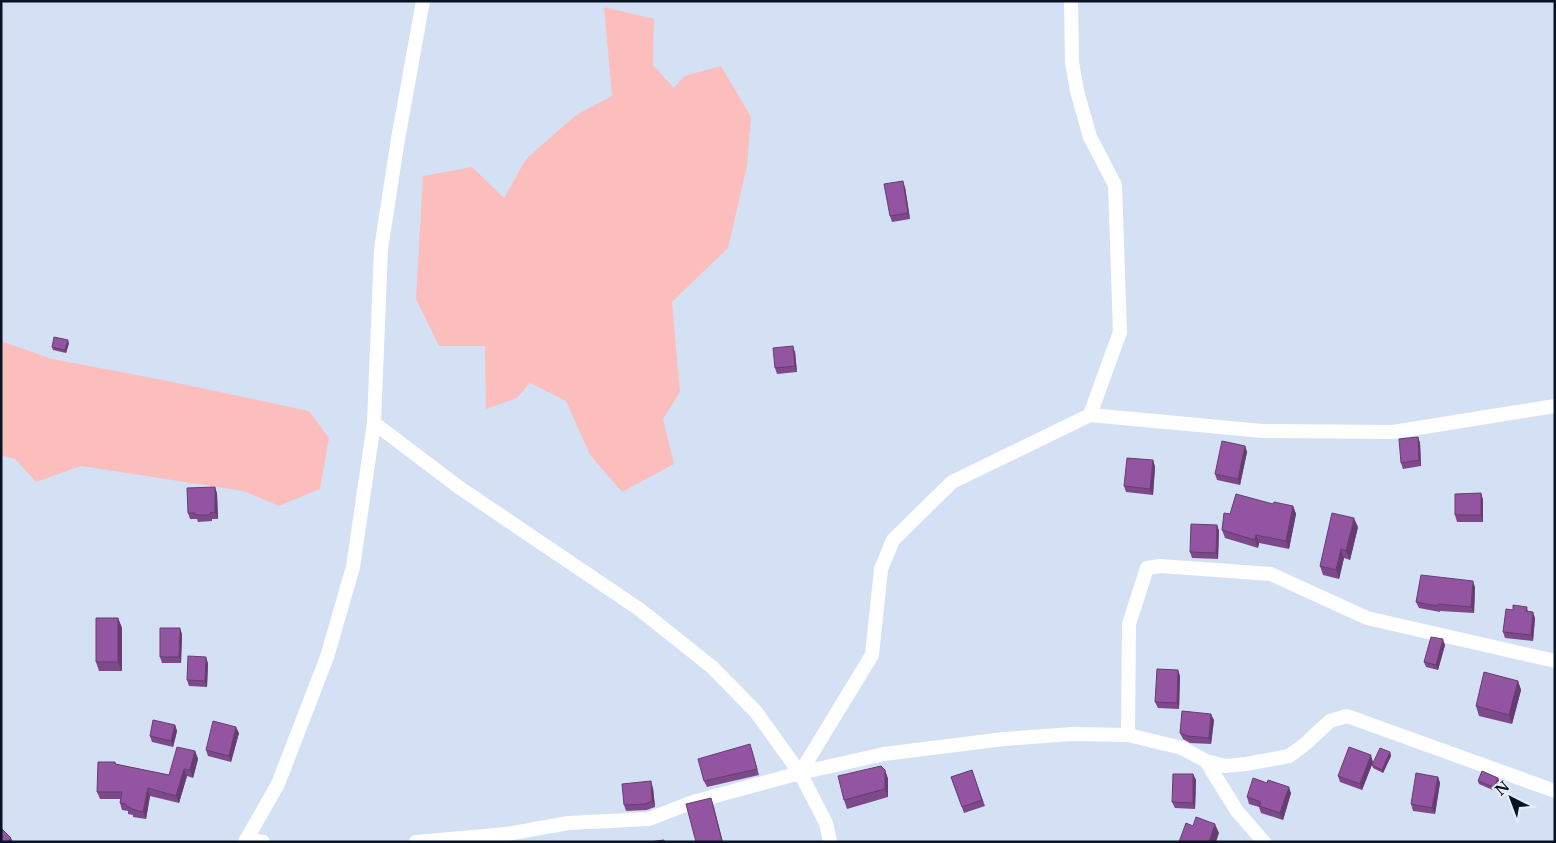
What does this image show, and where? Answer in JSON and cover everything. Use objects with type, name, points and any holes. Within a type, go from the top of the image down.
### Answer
[{"type":"street","points":[[254,841],[278,784],[329,648],[353,567],[374,423],[381,249],[398,139],[423,1]]},
{"type":"street","points":[[1071,1],[1072,62],[1077,91],[1090,137],[1115,185],[1120,332],[1090,415]]},
{"type":"street","points":[[800,773],[872,655],[881,569],[893,540],[952,482],[1090,415],[1263,431],[1393,432],[1555,406]]},
{"type":"street","points":[[374,423],[460,488],[639,609],[712,667],[756,712],[800,773],[826,823],[830,842]]},
{"type":"street","points":[[1128,735],[1128,624],[1147,568],[1160,566],[1270,574],[1367,618],[1555,661]]},
{"type":"street","points":[[416,842],[507,834],[568,823],[649,819],[692,802],[800,773],[884,754],[1004,739],[1072,734],[1128,735],[1182,748],[1206,761],[1225,766],[1246,764],[1289,756],[1330,721],[1347,716],[1555,791]]},
{"type":"street","points":[[1206,761],[1237,811],[1264,842]]},
{"type":"shaded area","points":[[604,7],[654,19],[653,65],[674,88],[684,76],[721,66],[751,117],[747,166],[728,248],[672,302],[680,392],[663,419],[674,464],[622,492],[590,455],[566,401],[530,383],[517,398],[486,409],[485,346],[439,346],[416,299],[423,176],[472,167],[504,198],[526,159],[576,115],[612,96]]},
{"type":"shaded area","points":[[1,341],[52,359],[309,411],[329,438],[320,489],[279,506],[243,491],[81,466],[36,482],[15,459],[1,455]]},
{"type":"building","points":[[903,181],[908,213],[890,216],[884,184]]},
{"type":"building","points":[[54,337],[68,340],[65,350],[52,347]]},
{"type":"building","points":[[793,346],[795,366],[775,368],[773,348]]},
{"type":"building","points":[[1418,437],[1419,460],[1401,463],[1399,439]]},
{"type":"building","points":[[1222,441],[1245,446],[1238,479],[1215,474]]},
{"type":"building","points":[[1127,458],[1153,460],[1150,489],[1124,486]]},
{"type":"building","points":[[215,487],[215,512],[210,513],[210,515],[188,513],[187,488]]},
{"type":"building","points":[[1481,493],[1481,515],[1455,515],[1455,494]]},
{"type":"building","points":[[1236,494],[1273,504],[1274,502],[1293,506],[1286,541],[1256,535],[1255,540],[1222,530],[1224,513],[1230,514]]},
{"type":"building","points":[[1332,513],[1354,518],[1346,551],[1341,549],[1336,570],[1320,566]]},
{"type":"building","points":[[1191,524],[1217,525],[1216,553],[1190,552]]},
{"type":"building","points":[[1421,575],[1473,581],[1471,607],[1438,604],[1437,606],[1416,602]]},
{"type":"building","points":[[1513,605],[1527,607],[1526,611],[1533,612],[1531,635],[1503,632],[1506,609],[1513,610]]},
{"type":"building","points":[[96,618],[118,618],[118,662],[96,662]]},
{"type":"building","points":[[160,628],[180,628],[179,657],[160,657]]},
{"type":"building","points":[[1431,637],[1443,639],[1436,665],[1424,662]]},
{"type":"building","points":[[188,656],[206,657],[205,681],[187,680]]},
{"type":"building","points":[[1157,669],[1178,670],[1177,703],[1155,702]]},
{"type":"building","points":[[1484,672],[1518,681],[1509,715],[1476,706]]},
{"type":"building","points":[[1182,711],[1211,714],[1209,738],[1188,736],[1180,733]]},
{"type":"building","points":[[153,720],[175,725],[171,741],[150,736]]},
{"type":"building","points":[[213,721],[236,727],[229,756],[206,750]]},
{"type":"building","points":[[750,744],[757,769],[704,781],[698,759]]},
{"type":"building","points":[[177,747],[195,751],[190,770],[184,769],[176,796],[148,788],[143,812],[131,809],[126,804],[120,803],[122,792],[97,792],[98,762],[115,762],[115,764],[169,775]]},
{"type":"building","points":[[1349,747],[1371,755],[1360,784],[1338,776]]},
{"type":"building","points":[[1380,748],[1390,752],[1382,770],[1372,765]]},
{"type":"building","points":[[881,766],[885,770],[885,789],[844,800],[838,776]]},
{"type":"building","points":[[972,770],[982,800],[962,807],[951,777]]},
{"type":"building","points":[[1482,771],[1498,778],[1494,787],[1478,781]]},
{"type":"building","points":[[1416,773],[1438,777],[1432,808],[1411,804]]},
{"type":"building","points":[[1173,774],[1193,774],[1193,803],[1172,802]]},
{"type":"building","points":[[1253,778],[1267,783],[1268,780],[1289,787],[1280,813],[1259,806],[1261,802],[1247,797]]},
{"type":"building","points":[[651,781],[652,801],[645,804],[624,805],[622,784]]},
{"type":"building","points":[[711,798],[722,842],[696,842],[686,804]]},
{"type":"building","points":[[1196,817],[1215,824],[1209,842],[1179,842],[1186,823],[1193,826]]},
{"type":"building","points":[[1,828],[11,838],[7,842],[1,842]]}]
